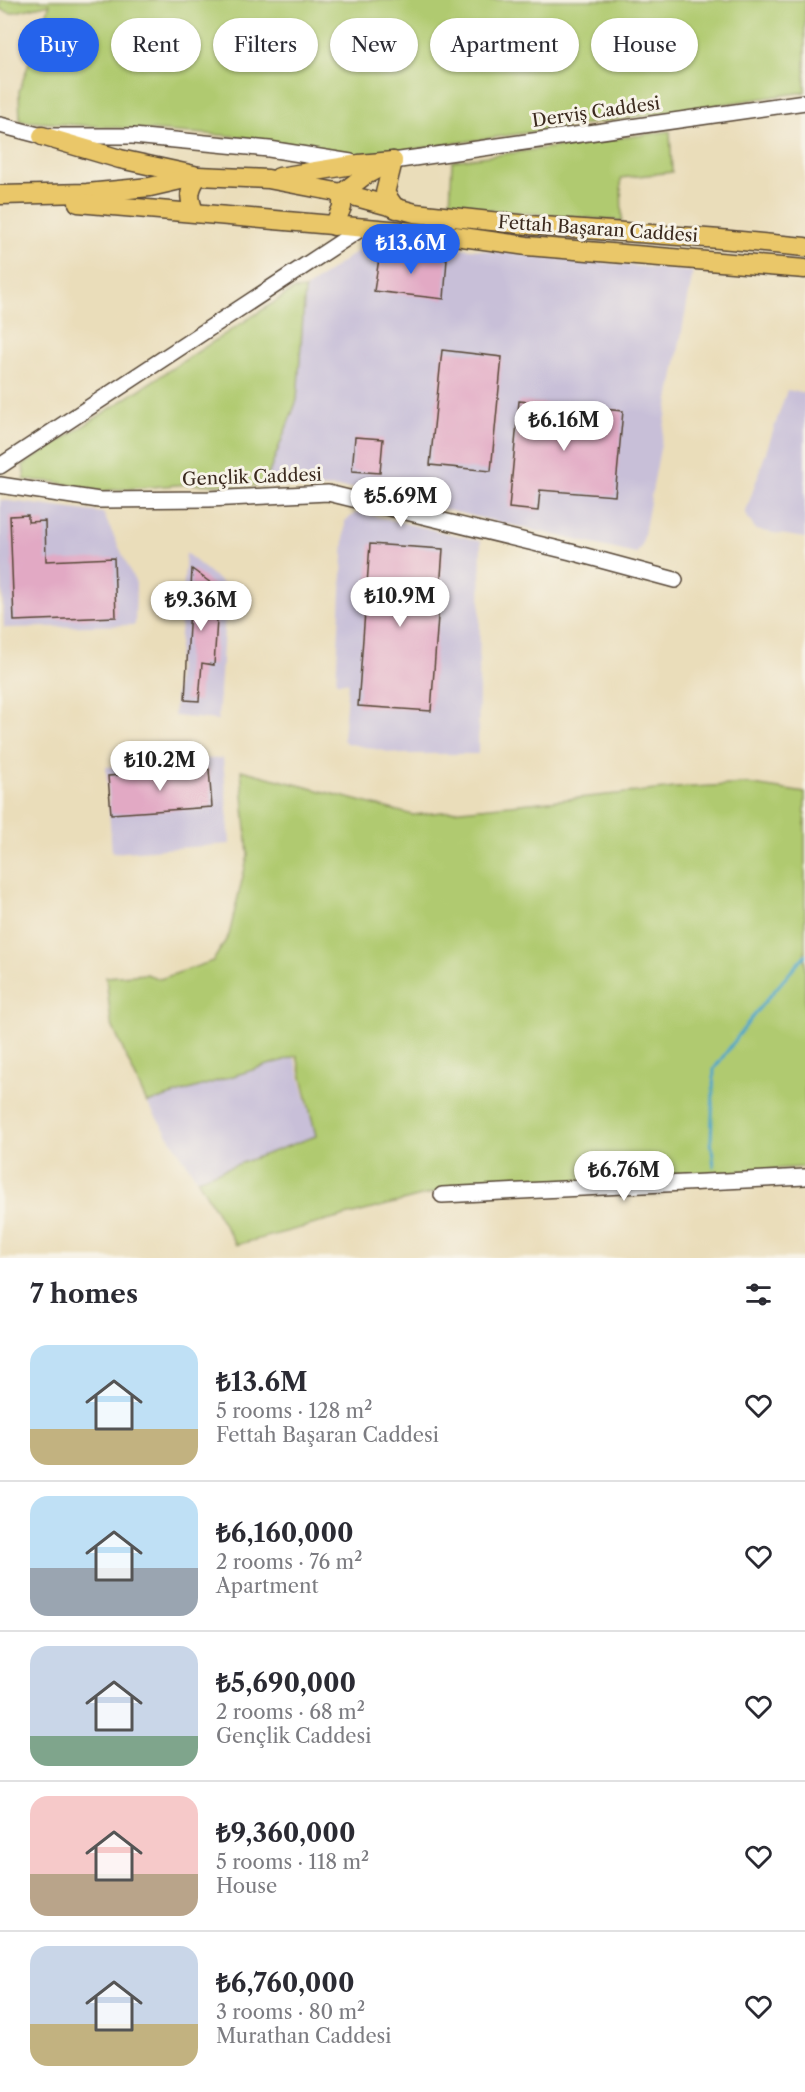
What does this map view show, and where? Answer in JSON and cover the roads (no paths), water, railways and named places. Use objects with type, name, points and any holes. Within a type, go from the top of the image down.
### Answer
[{"type":"main road","points":[[42,135],[132,161],[198,176],[189,194],[194,212]]},
{"type":"main road","points":[[129,198],[132,161]]},
{"type":"main road","points":[[268,179],[359,164],[393,161]]},
{"type":"main road","points":[[334,226],[342,207],[342,193],[364,176],[393,161]]},
{"type":"main road","points":[[393,161],[385,193],[396,209]]},
{"type":"main road","name":"Fettah Başaran Caddesi","points":[[0,205],[129,198],[198,176],[268,179],[342,193],[415,213],[529,225],[720,238],[805,247]]},
{"type":"main road","name":"Fettah Başaran Caddesi","points":[[0,195],[87,194],[129,198],[194,212],[448,235],[527,246],[805,269]]},
{"type":"street","name":"Derviş Caddesi","points":[[393,161],[805,102]]},
{"type":"street","points":[[0,125],[42,135],[156,138],[269,149],[359,164]]},
{"type":"street","points":[[0,466],[362,228]]},
{"type":"street","name":"Gençlik Caddesi","points":[[0,485],[99,500],[208,499],[328,493],[571,552],[675,580]]},
{"type":"street","points":[[442,1195],[805,1177]]},
{"type":"waterway","points":[[714,1166],[711,1141],[714,1069],[756,1012],[805,955]]}]
